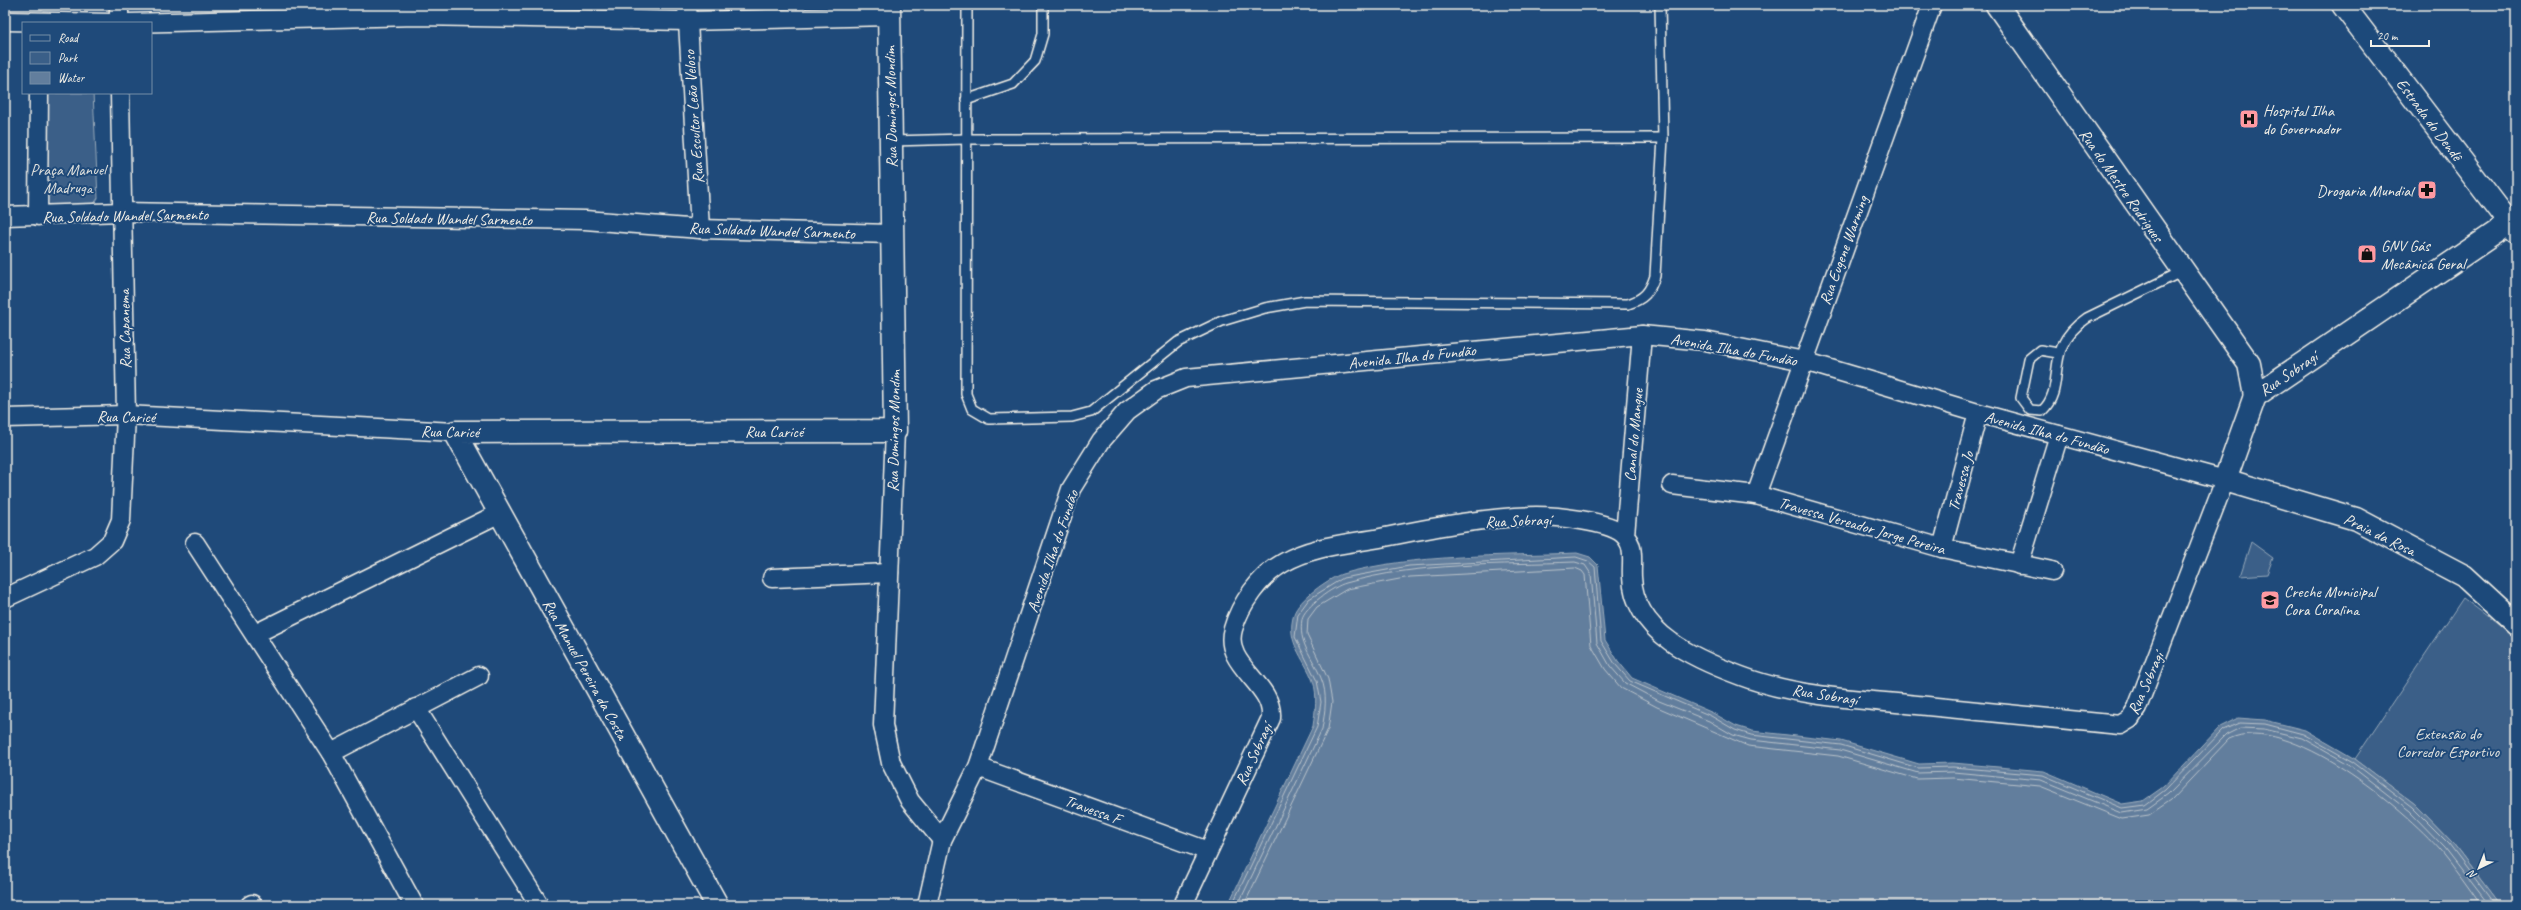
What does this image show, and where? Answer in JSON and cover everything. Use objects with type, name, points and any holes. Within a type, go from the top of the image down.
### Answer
[{"type":"street","points":[[119,5],[119,22]]},
{"type":"street","name":"Rua Eugene Warming","points":[[1756,495],[1932,5]]},
{"type":"street","name":"Rua do Mestre Rodrigues","points":[[1997,5],[2249,364],[2255,396]]},
{"type":"street","name":"Estrada do Dendê","points":[[2343,5],[2514,225]]},
{"type":"street","points":[[150,22],[417,10],[687,13],[889,11]]},
{"type":"street","name":"Rua Domingos Mondim","points":[[889,11],[895,431],[883,725],[891,763],[910,800],[942,840]]},
{"type":"street","name":"Rua Escultor Leão Veloso","points":[[687,13],[700,229]]},
{"type":"street","points":[[5,21],[40,22]]},
{"type":"street","points":[[38,216],[39,94]]},
{"type":"street","name":"Rua Capanema","points":[[5,598],[95,556],[112,541],[121,520],[126,415],[120,94]]},
{"type":"street","name":"Rua Soldado Wandel Sarmento","points":[[5,216],[122,212],[585,220],[700,229],[892,234]]},
{"type":"street","name":"Rua Sobragí","points":[[1183,905],[1271,718],[1271,703],[1234,654],[1231,640],[1233,628],[1253,589],[1281,564],[1311,550],[1466,522],[1530,516],[1580,520],[1615,529],[1625,536],[1630,544],[1633,558],[1632,578],[1638,603],[1650,625],[1672,644],[1742,677],[1814,695],[2120,725],[2130,719],[2137,708],[2225,480],[2255,396],[2280,378],[2514,225]]},
{"type":"street","name":"Avenida Ilha do Fundão","points":[[927,905],[942,840],[978,767],[1071,489],[1101,441],[1127,411],[1156,390],[1186,378],[1642,335],[1706,341],[1804,361],[1978,413],[2225,480]]},
{"type":"street","name":"Canal do Mangue","points":[[1625,536],[1642,335]]},
{"type":"street","points":[[2249,364],[2280,378]]},
{"type":"street","name":"Travessa Jo","points":[[1942,548],[1978,413]]},
{"type":"street","name":"Rua Caricé","points":[[5,418],[126,415],[455,432],[664,430],[895,431]]},
{"type":"street","name":"Rua Manuel Pereira da Costa","points":[[455,432],[717,905]]},
{"type":"street","points":[[2019,565],[2059,435]]},
{"type":"street","name":"Praia da Rosa","points":[[2225,480],[2356,519],[2464,576],[2516,624]]},
{"type":"street","name":"Travessa Vereador Jorge Pereira","points":[[1672,485],[1756,495],[1942,548],[2052,571]]},
{"type":"street","points":[[255,634],[500,514]]},
{"type":"street","points":[[195,543],[331,753],[414,905]]},
{"type":"street","points":[[772,578],[889,573]]},
{"type":"street","points":[[331,753],[479,676]]},
{"type":"street","points":[[416,708],[538,903]]},
{"type":"street","name":"Travessa F","points":[[978,767],[1208,851]]},
{"type":"lane","points":[[967,5],[966,394],[972,409],[989,418],[1072,417],[1091,412],[1178,342],[1222,321],[1265,308],[1305,301],[1628,304],[1640,300],[1650,290],[1655,276],[1663,138],[1660,5]]},
{"type":"lane","points":[[966,100],[1013,84],[1035,61],[1043,34],[1043,5]]},
{"type":"lane","points":[[891,141],[966,139],[1663,138]]},
{"type":"lane","points":[[2058,353],[2040,350],[2029,359],[2021,398],[2030,410],[2042,411],[2052,397],[2058,353],[2064,338],[2074,327],[2087,318],[2183,271]]},
{"type":"green space","name":"Praça Manuel Madruga","points":[[40,94],[93,94],[98,198],[91,208],[45,206]]},
{"type":"green space","points":[[2251,542],[2273,558],[2267,574],[2240,576]]},
{"type":"green space","name":"Extensão do Corredor Esportivo","points":[[2463,598],[2516,638],[2516,905],[2500,905],[2452,842],[2416,805],[2355,759]]},
{"type":"water","points":[[1577,553],[1590,557],[1598,565],[1605,640],[1618,661],[1632,678],[1713,713],[1736,726],[1752,731],[1841,741],[1919,764],[1953,763],[2044,771],[2122,804],[2143,801],[2163,787],[2220,727],[2238,718],[2265,720],[2305,730],[2355,759],[2416,805],[2452,842],[2500,905],[2289,905],[2286,903],[2280,905],[1228,905],[1313,726],[1316,704],[1315,687],[1297,649],[1292,633],[1294,614],[1301,602],[1315,590],[1336,576],[1369,567],[1427,559]]},
{"type":"place","name":"Hospital Ilha do Governador","points":[[2249,119]]},
{"type":"place","name":"Drogaria Mundial","points":[[2427,190]]},
{"type":"place","name":"GNV Gás Mecânica Geral","points":[[2367,254]]},
{"type":"place","name":"Creche Municipal Cora Coralina","points":[[2270,600]]}]
